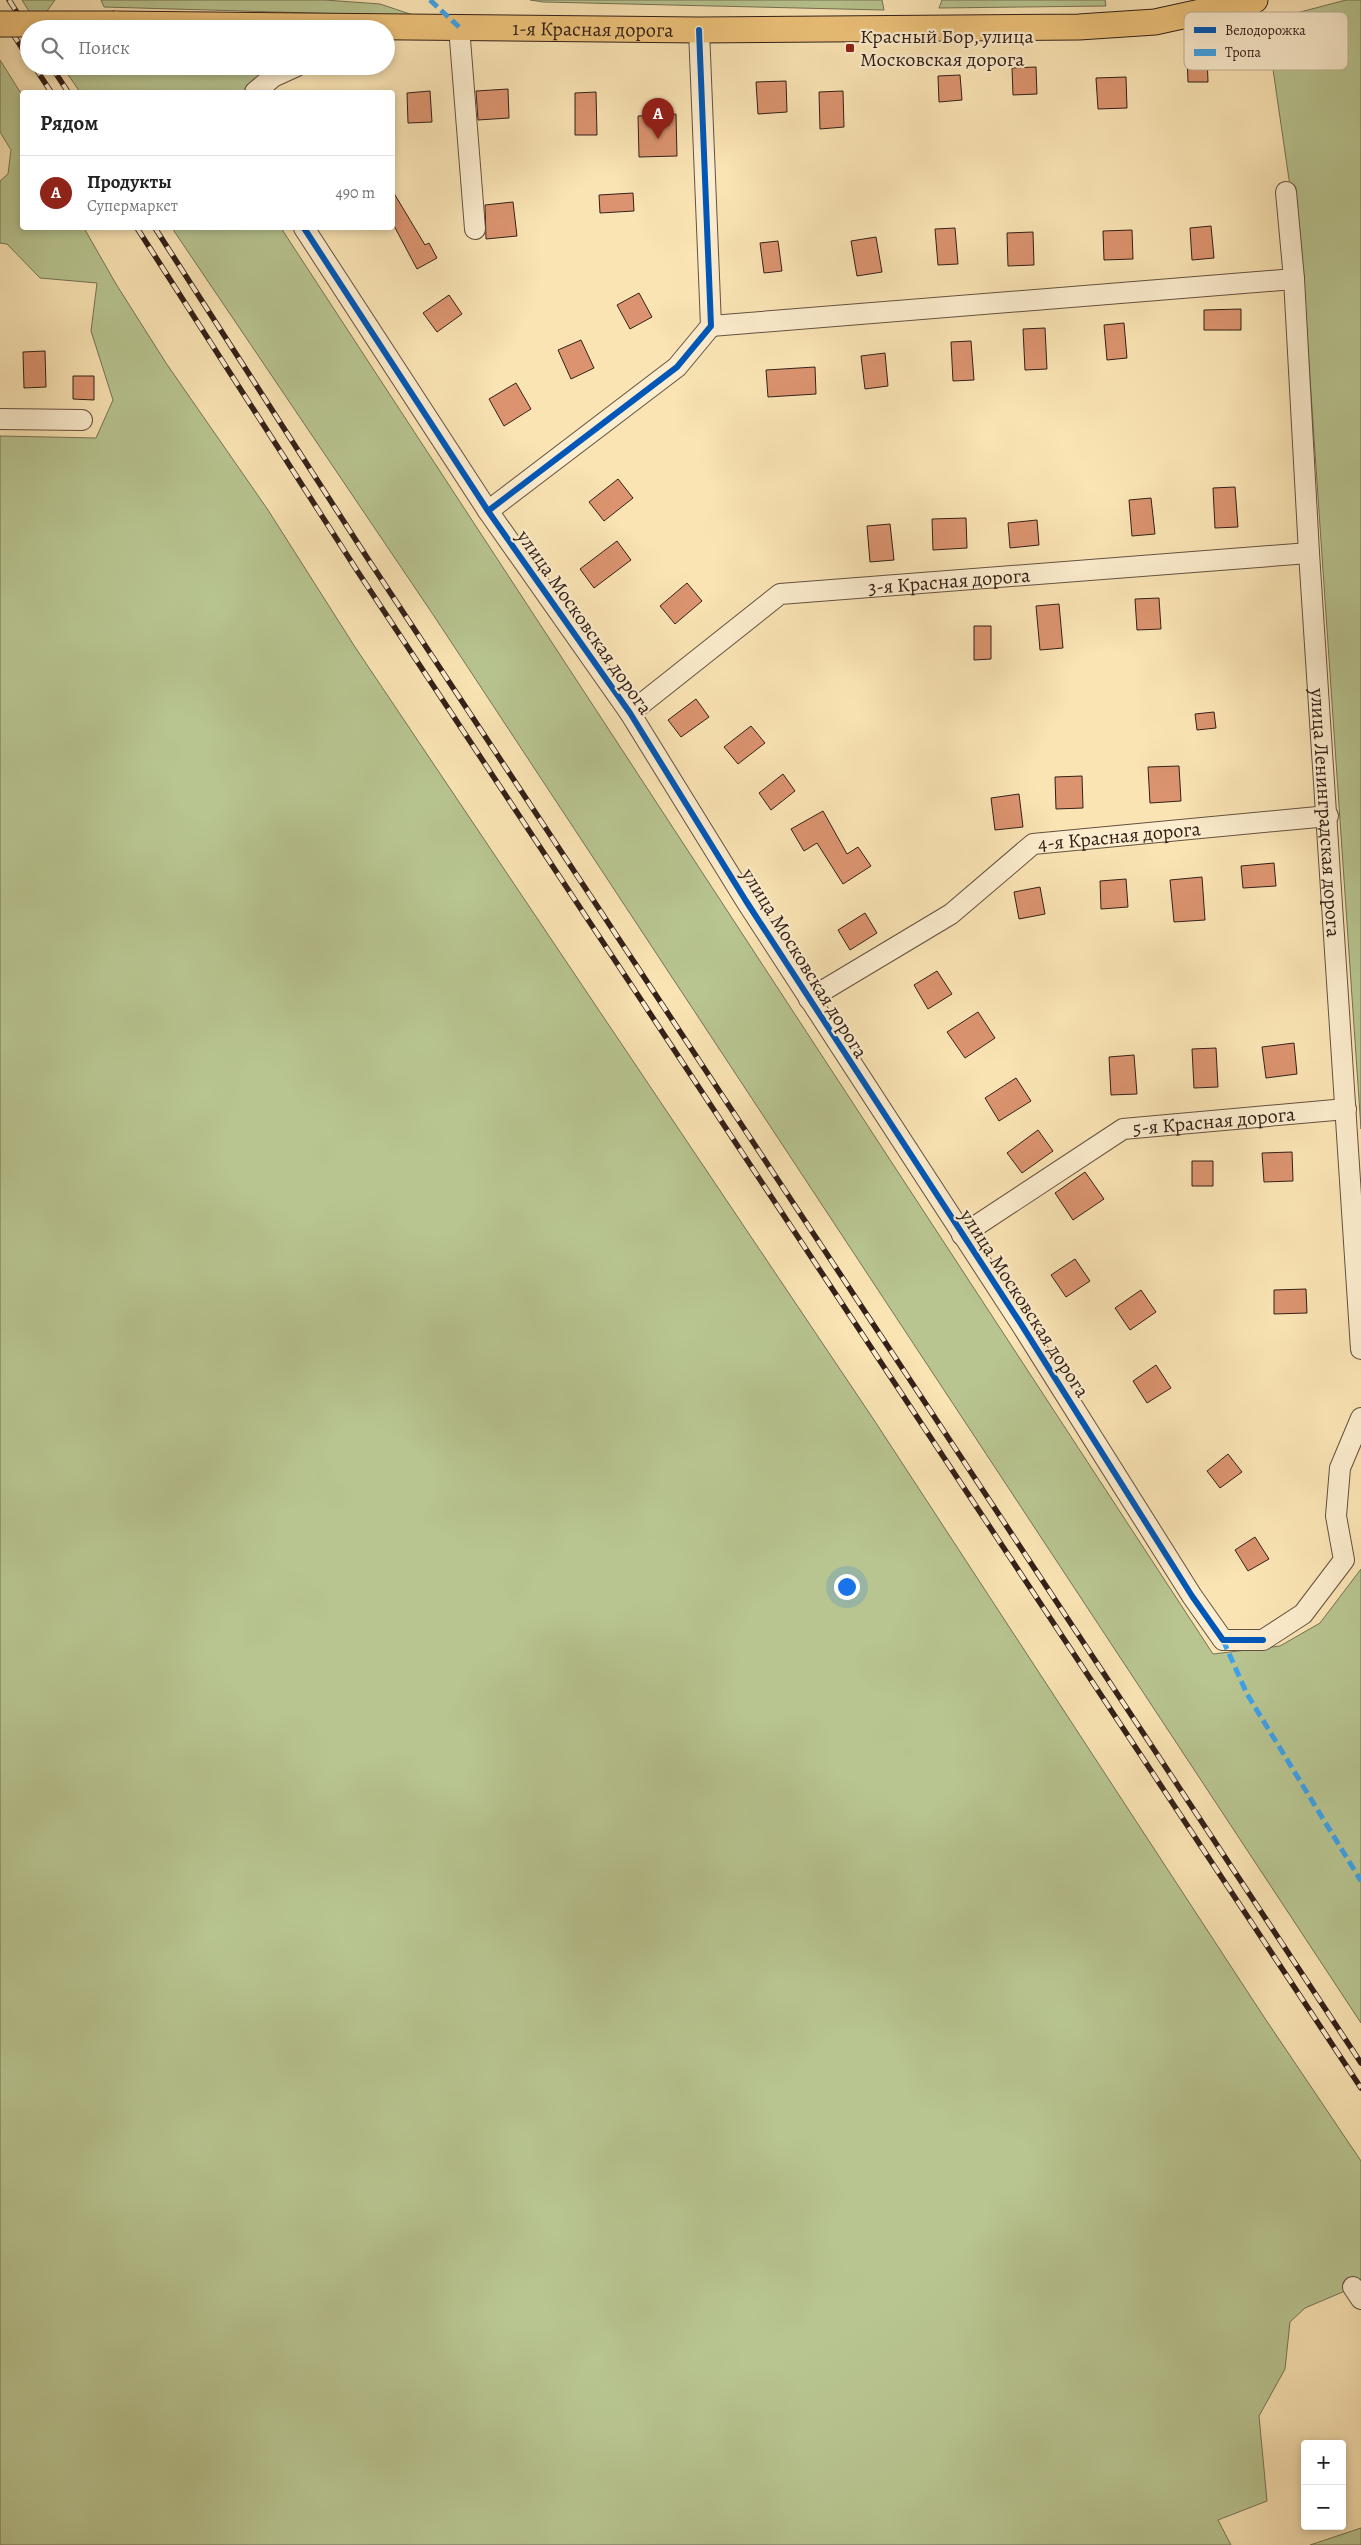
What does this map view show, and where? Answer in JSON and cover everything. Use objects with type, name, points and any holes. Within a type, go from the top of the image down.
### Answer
[{"type":"main road","name":"1-я Красная дорога","points":[[1205,12],[1255,0]]},
{"type":"main road","name":"1-я Красная дорога","points":[[395,28],[699,30],[1079,27],[1130,24],[1184,17]]},
{"type":"main road","name":"1-я Красная дорога","points":[[0,24],[20,24]]},
{"type":"street","points":[[459,27],[474,229]]},
{"type":"street","points":[[488,510],[677,367],[711,326],[699,30]]},
{"type":"street","points":[[257,90],[277,75]]},
{"type":"street","name":"улица Ленинградская дорога","points":[[1286,192],[1294,278],[1309,553],[1328,816],[1361,1349]]},
{"type":"street","name":"улица Московская дорога","points":[[305,230],[488,510],[630,713],[809,999],[1128,1492],[1192,1596],[1223,1640],[1263,1640],[1303,1614],[1344,1560],[1336,1516],[1340,1468],[1361,1418]]},
{"type":"street","points":[[711,326],[1294,278]]},
{"type":"street","points":[[0,419],[82,420]]},
{"type":"street","name":"3-я Красная дорога","points":[[630,713],[780,594],[1309,553]]},
{"type":"street","name":"4-я Красная дорога","points":[[809,999],[951,914],[1033,844],[1328,816]]},
{"type":"street","name":"5-я Красная дорога","points":[[962,1235],[1123,1129],[1346,1109]]},
{"type":"green space","points":[[22,0],[55,0],[47,11],[53,20],[34,20]]},
{"type":"green space","points":[[101,0],[325,0],[380,4],[416,16],[104,7]]},
{"type":"green space","points":[[530,0],[882,0],[884,10],[543,2]]},
{"type":"green space","points":[[942,0],[1105,0],[1106,6],[939,8]]},
{"type":"green space","points":[[1346,0],[1361,0],[1361,1129],[1303,276],[1273,70],[1348,70],[1348,12],[1300,12]]},
{"type":"green space","points":[[0,60],[20,92],[20,230],[85,230],[116,284],[166,363],[268,510],[355,647],[874,1420],[1264,2017],[1361,2161],[1361,2294],[1345,2291],[1305,2308],[1290,2322],[1285,2369],[1259,2416],[1267,2501],[1218,2520],[1231,2545],[0,2545],[0,436],[96,438],[113,400],[91,331],[97,283],[40,278],[7,244],[0,243],[0,181],[8,174],[11,150],[0,132]]},
{"type":"green space","points":[[68,75],[265,75],[246,90],[79,90]]},
{"type":"green space","points":[[173,230],[282,230],[1213,1654],[1280,1646],[1320,1623],[1361,1569],[1361,2023],[434,616]]},
{"type":"green space","points":[[1361,2528],[1361,2545],[1310,2545]]},
{"type":"building","points":[[1036,67],[1037,94],[1013,95],[1012,68]]},
{"type":"building","points":[[1188,70],[1208,70],[1208,82],[1188,82]]},
{"type":"building","points":[[960,75],[962,100],[939,102],[938,76]]},
{"type":"building","points":[[1126,77],[1127,108],[1098,109],[1096,78]]},
{"type":"building","points":[[786,81],[787,112],[758,114],[756,82]]},
{"type":"building","points":[[508,89],[509,118],[478,120],[476,91]]},
{"type":"building","points":[[430,91],[432,122],[408,123],[407,93]]},
{"type":"building","points":[[843,91],[844,127],[820,129],[819,92]]},
{"type":"building","points":[[596,92],[597,135],[575,135],[575,93]]},
{"type":"building","points":[[676,114],[677,156],[639,157],[638,116]]},
{"type":"building","points":[[633,193],[634,211],[600,213],[599,195]]},
{"type":"building","points":[[395,195],[425,245],[429,243],[437,258],[417,269],[395,228]]},
{"type":"building","points":[[513,202],[517,236],[486,239],[485,205]]},
{"type":"building","points":[[1211,226],[1214,258],[1192,260],[1190,228]]},
{"type":"building","points":[[955,228],[958,264],[938,265],[935,229]]},
{"type":"building","points":[[1132,230],[1133,259],[1104,260],[1103,231]]},
{"type":"building","points":[[1033,232],[1034,265],[1008,266],[1007,233]]},
{"type":"building","points":[[876,237],[882,272],[857,276],[851,241]]},
{"type":"building","points":[[778,241],[782,271],[764,273],[760,243]]},
{"type":"building","points":[[639,293],[652,317],[630,329],[617,305]]},
{"type":"building","points":[[449,295],[462,314],[437,332],[423,313]]},
{"type":"building","points":[[1241,309],[1241,330],[1204,330],[1204,310]]},
{"type":"building","points":[[1124,323],[1127,358],[1107,360],[1104,325]]},
{"type":"building","points":[[1045,328],[1047,369],[1025,370],[1023,329]]},
{"type":"building","points":[[581,340],[594,368],[571,379],[558,350]]},
{"type":"building","points":[[971,341],[974,380],[953,381],[951,342]]},
{"type":"building","points":[[45,351],[46,387],[24,388],[23,352]]},
{"type":"building","points":[[885,353],[888,386],[865,389],[861,356]]},
{"type":"building","points":[[815,367],[816,394],[768,397],[766,370]]},
{"type":"building","points":[[73,376],[94,376],[94,400],[73,399]]},
{"type":"building","points":[[516,383],[531,409],[504,426],[489,399]]},
{"type":"building","points":[[618,479],[633,498],[604,521],[589,502]]},
{"type":"building","points":[[1235,487],[1238,527],[1215,528],[1213,488]]},
{"type":"building","points":[[1151,498],[1155,534],[1132,536],[1129,500]]},
{"type":"building","points":[[966,518],[967,548],[933,550],[932,519]]},
{"type":"building","points":[[1037,520],[1039,545],[1010,548],[1008,523]]},
{"type":"building","points":[[890,524],[894,560],[870,562],[867,526]]},
{"type":"building","points":[[617,541],[631,560],[594,588],[580,569]]},
{"type":"building","points":[[687,583],[702,601],[675,624],[660,606]]},
{"type":"building","points":[[1159,598],[1161,629],[1137,630],[1135,599]]},
{"type":"building","points":[[1059,604],[1063,648],[1040,650],[1036,606]]},
{"type":"building","points":[[974,626],[991,626],[991,659],[974,660]]},
{"type":"building","points":[[696,699],[709,717],[681,737],[668,720]]},
{"type":"building","points":[[1214,712],[1216,728],[1197,730],[1195,714]]},
{"type":"building","points":[[751,726],[765,743],[738,764],[724,747]]},
{"type":"building","points":[[1179,766],[1181,801],[1150,803],[1148,767]]},
{"type":"building","points":[[783,774],[795,791],[771,810],[759,793]]},
{"type":"building","points":[[1082,776],[1083,808],[1056,809],[1055,777]]},
{"type":"building","points":[[1019,794],[1023,827],[995,830],[991,798]]},
{"type":"building","points":[[823,811],[847,854],[858,847],[871,866],[843,884],[817,843],[804,851],[791,829]]},
{"type":"building","points":[[1274,863],[1276,886],[1243,888],[1241,866]]},
{"type":"building","points":[[1202,877],[1205,920],[1174,922],[1170,880]]},
{"type":"building","points":[[1126,879],[1128,907],[1101,909],[1100,881]]},
{"type":"building","points":[[1040,887],[1045,914],[1019,919],[1014,892]]},
{"type":"building","points":[[865,913],[877,933],[850,950],[838,930]]},
{"type":"building","points":[[937,971],[952,994],[928,1009],[914,985]]},
{"type":"building","points":[[978,1012],[995,1038],[965,1058],[947,1032]]},
{"type":"building","points":[[1294,1043],[1297,1074],[1266,1078],[1262,1047]]},
{"type":"building","points":[[1216,1048],[1218,1087],[1194,1088],[1192,1049]]},
{"type":"building","points":[[1134,1055],[1137,1094],[1111,1095],[1109,1057]]},
{"type":"building","points":[[1016,1078],[1031,1101],[999,1121],[985,1098]]},
{"type":"building","points":[[1038,1130],[1053,1151],[1022,1173],[1007,1153]]},
{"type":"building","points":[[1292,1152],[1293,1181],[1264,1182],[1262,1153]]},
{"type":"building","points":[[1192,1161],[1213,1161],[1213,1186],[1192,1186]]},
{"type":"building","points":[[1085,1172],[1104,1199],[1073,1220],[1055,1193]]},
{"type":"building","points":[[1075,1259],[1090,1281],[1066,1297],[1051,1275]]},
{"type":"building","points":[[1306,1289],[1307,1313],[1274,1314],[1274,1290]]},
{"type":"building","points":[[1141,1290],[1156,1312],[1130,1330],[1115,1308]]},
{"type":"building","points":[[1156,1365],[1171,1388],[1147,1403],[1133,1381]]},
{"type":"building","points":[[1228,1454],[1242,1472],[1220,1488],[1207,1471]]},
{"type":"building","points":[[1255,1537],[1269,1559],[1248,1571],[1235,1550]]},
{"type":"railway","points":[[9,0],[22,20]]},
{"type":"railway","points":[[0,14],[20,45]]},
{"type":"railway","points":[[40,75],[50,90]]},
{"type":"railway","points":[[57,75],[67,90]]},
{"type":"railway","points":[[138,230],[356,569],[1361,2088]]},
{"type":"railway","points":[[156,230],[368,559],[1361,2063]]},
{"type":"marked path","points":[[430,0],[459,27]]},
{"type":"marked path","points":[[1223,1640],[1247,1694],[1361,1881]]},
{"type":"cycle path","points":[[488,511],[677,367],[711,326],[699,30]]},
{"type":"cycle path","points":[[305,230],[488,511],[630,713],[746,901],[1021,1324],[1192,1596],[1223,1640],[1263,1640]]},
{"type":"place","name":"Красный Бор, улица Московская дорога","points":[[850,48]]},
{"type":"place","name":"Продукты","points":[[658,139]]}]
